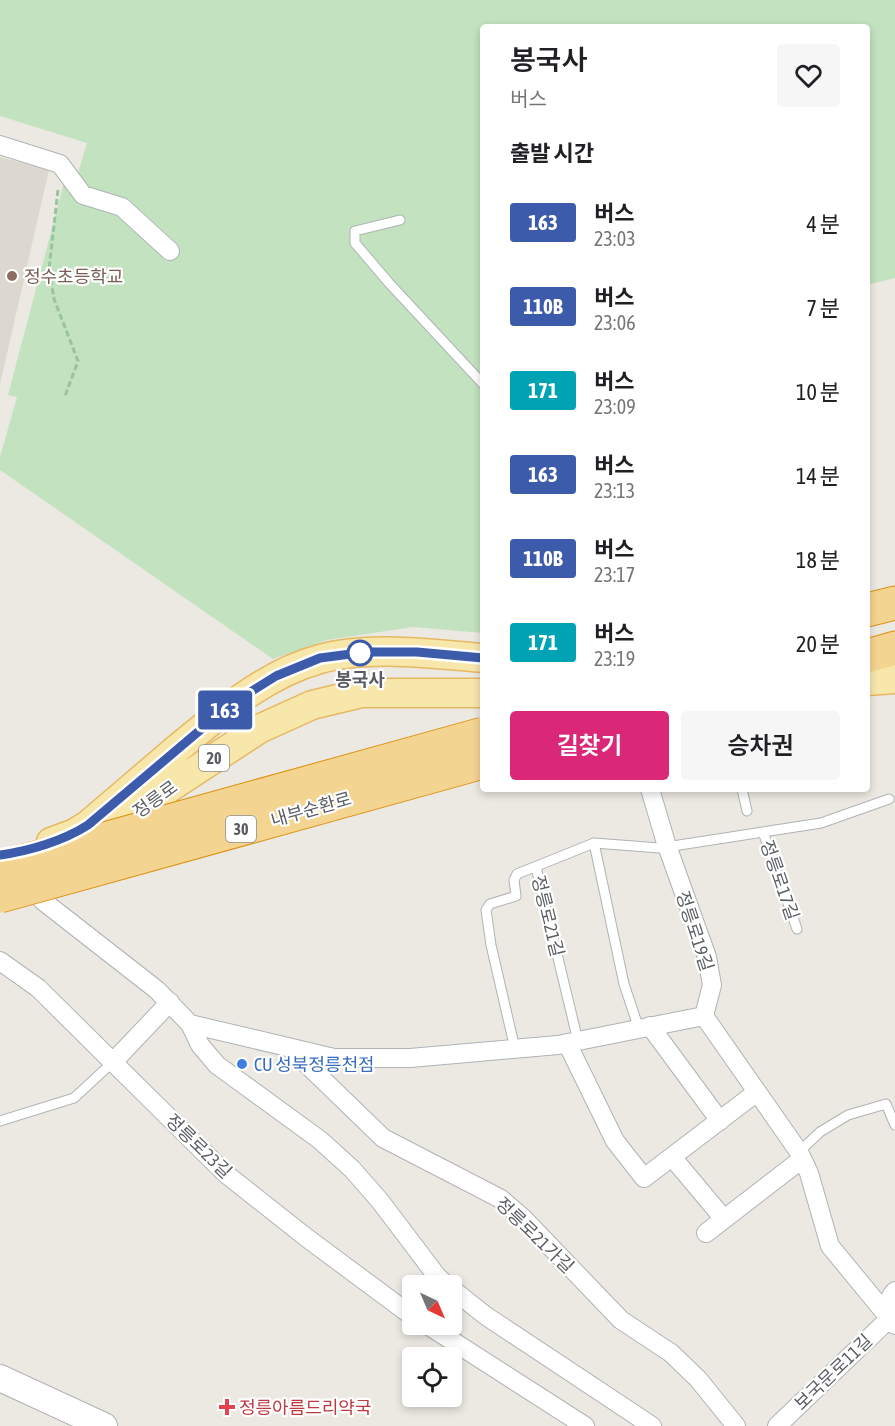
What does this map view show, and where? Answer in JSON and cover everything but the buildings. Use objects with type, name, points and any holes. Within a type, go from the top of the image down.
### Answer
[{"type":"highway","points":[[870,609],[895,603]]},
{"type":"highway","points":[[870,629],[895,622]]},
{"type":"highway","points":[[870,655],[895,648]]},
{"type":"highway","points":[[870,665],[895,661]]},
{"type":"highway","name":"내부순환로","points":[[4,870],[480,735]]},
{"type":"highway","name":"내부순환로","points":[[4,870],[480,763]]},
{"type":"main road","points":[[870,624],[895,622]]},
{"type":"main road","name":"정릉로","points":[[4,870],[82,829],[231,704],[276,676],[320,658],[366,652],[417,652],[480,658]]},
{"type":"main road","points":[[870,681],[895,679]]},
{"type":"main road","name":"정릉로","points":[[4,870],[86,847],[179,781],[259,729],[312,705],[362,693],[480,693]]},
{"type":"main road","name":"정릉로","points":[[449,693],[480,706]]},
{"type":"main road","points":[[0,1378],[95,1424]]},
{"type":"street","points":[[0,145],[60,164],[83,195],[122,207],[170,251]]},
{"type":"street","name":"정릉로19길","points":[[652,796],[666,845],[707,957],[712,985],[704,1016]]},
{"type":"street","points":[[4,870],[157,990],[190,1024],[201,1045],[218,1065],[320,1140],[352,1169],[380,1201],[432,1275]]},
{"type":"street","name":"정릉로23길","points":[[0,961],[38,988],[226,1174],[307,1238],[402,1306]]},
{"type":"street","points":[[114,1061],[170,1002]]},
{"type":"street","points":[[190,1024],[334,1058],[410,1059],[572,1042],[704,1016],[801,1155],[809,1173],[830,1246],[892,1322]]},
{"type":"street","points":[[645,1028],[720,1121]]},
{"type":"street","name":"정릉로21길","points":[[572,1042],[615,1141],[644,1178],[758,1092]]},
{"type":"street","name":"정릉로21가길","points":[[288,1046],[383,1138],[501,1199],[523,1218],[621,1320],[671,1353],[698,1379],[736,1426]]},
{"type":"street","points":[[706,1233],[801,1155]]},
{"type":"street","points":[[672,1157],[724,1219]]},
{"type":"street","points":[[892,1322],[888,1307],[890,1296],[895,1291]]},
{"type":"street","points":[[462,1297],[495,1323],[652,1426]]},
{"type":"street","name":"보국문로11길","points":[[777,1426],[892,1322]]},
{"type":"street","points":[[443,1335],[585,1426]]},
{"type":"lane","points":[[400,220],[355,231],[355,243],[388,283],[480,381]]},
{"type":"lane","points":[[743,792],[747,811]]},
{"type":"lane","name":"정릉로17길","points":[[666,845],[832,820],[889,799]]},
{"type":"lane","name":"정릉로17길","points":[[763,832],[797,929]]},
{"type":"lane","points":[[536,867],[594,843],[650,848],[666,845]]},
{"type":"lane","points":[[594,843],[624,984],[645,1028]]},
{"type":"lane","name":"정릉로21길","points":[[515,1049],[495,967],[486,910],[490,904],[516,896],[515,877],[517,874],[536,867],[572,1042]]},
{"type":"lane","points":[[0,1121],[74,1098],[114,1061]]},
{"type":"lane","points":[[801,1155],[820,1132],[848,1115],[886,1104],[895,1125]]},
{"type":"path","points":[[60,164],[49,269],[54,299],[78,361],[65,396]]},
{"type":"shaded area","name":"정수초등학교","points":[[0,157],[49,170],[0,384]]},
{"type":"green space","points":[[0,0],[895,0],[895,278],[870,284],[870,24],[480,24],[480,633],[413,627],[327,640],[273,659],[0,470],[0,457],[17,397],[8,395],[65,179],[76,180],[87,143],[0,116]]},
{"type":"bus line","name":"163","points":[[0,855],[60,839],[88,825],[231,704],[276,676],[320,658],[366,652],[417,652],[480,658]]},
{"type":"place","name":"정수초등학교","points":[[12,276]]},
{"type":"place","name":"봉국사","points":[[360,653]]},
{"type":"place","name":"CU 성북정릉천점","points":[[242,1064]]},
{"type":"place","name":"정릉아름드리약국","points":[[227,1407]]}]
